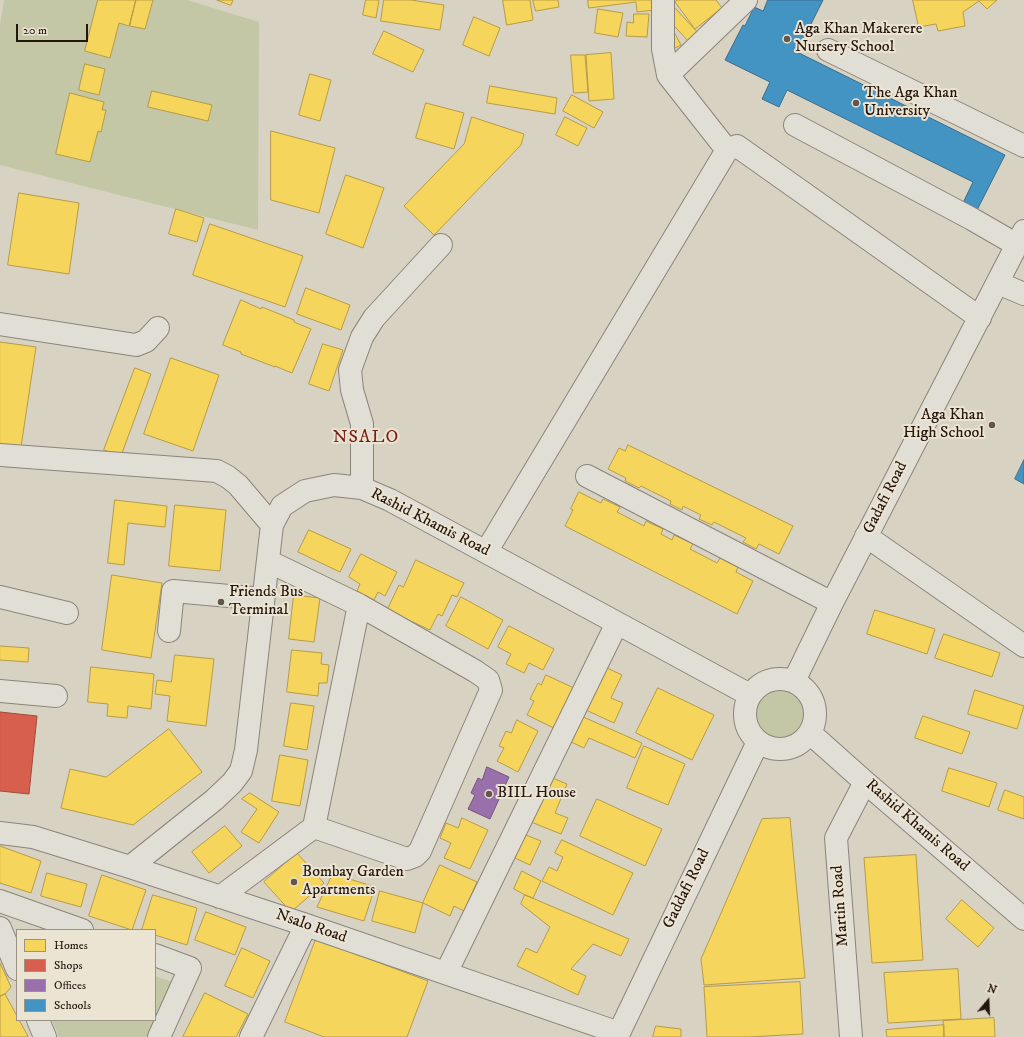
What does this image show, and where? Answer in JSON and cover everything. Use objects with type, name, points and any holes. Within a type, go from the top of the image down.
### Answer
[{"type":"street","points":[[663,0],[663,49],[668,75],[727,150]]},
{"type":"street","points":[[668,75],[746,0]]},
{"type":"street","points":[[828,50],[1024,146]]},
{"type":"street","points":[[795,125],[972,219],[1021,238]]},
{"type":"street","points":[[486,552],[727,150],[737,146],[980,318]]},
{"type":"street","name":"Gadafi Road","points":[[794,681],[866,536],[1021,238]]},
{"type":"street","points":[[362,488],[362,424],[352,390],[350,370],[362,337],[374,318],[441,245]]},
{"type":"street","points":[[998,283],[1024,294]]},
{"type":"street","points":[[0,324],[136,346],[146,341],[158,328]]},
{"type":"street","points":[[0,455],[217,471],[238,485],[272,525]]},
{"type":"street","points":[[587,476],[832,603]]},
{"type":"street","name":"Rashid Khamis Road","points":[[130,867],[214,800],[232,783],[241,771],[246,750],[272,525],[282,506],[305,491],[334,484],[362,488],[390,500],[750,695]]},
{"type":"street","points":[[866,536],[1024,646]]},
{"type":"street","points":[[268,561],[359,605],[475,670],[488,680],[491,690],[420,851],[415,856],[407,859],[314,827]]},
{"type":"street","points":[[169,630],[173,591],[263,599]]},
{"type":"street","points":[[0,597],[67,613]]},
{"type":"street","points":[[220,897],[314,827],[359,605]]},
{"type":"street","points":[[446,973],[617,623]]},
{"type":"street","points":[[784,678],[794,681],[802,686],[813,699],[816,716],[814,725],[806,739],[800,744],[779,750],[758,742],[748,728],[745,719],[744,711],[746,702],[750,695],[756,687],[774,679],[784,678]]},
{"type":"street","points":[[0,691],[56,696]]},
{"type":"street","name":"Rashid Khamis Road","points":[[810,733],[1024,919]]},
{"type":"street","name":"Gaddafi Road","points":[[618,1035],[758,742]]},
{"type":"street","name":"Martin Road","points":[[851,1037],[836,838],[865,782]]},
{"type":"street","name":"Nsalo Road","points":[[0,833],[33,837],[130,867],[446,973],[618,1035]]},
{"type":"street","points":[[0,901],[79,929]]},
{"type":"street","points":[[251,1037],[306,925]]},
{"type":"street","points":[[0,928],[16,967]]},
{"type":"street","points":[[156,956],[190,968],[159,1037]]},
{"type":"street","points":[[38,1021],[45,1037]]},
{"type":"green space","points":[[4,0],[187,0],[259,22],[258,230],[0,165],[0,25]]},
{"type":"green space","points":[[775,691],[785,691],[797,698],[804,710],[804,720],[797,732],[785,739],[775,739],[767,735],[760,728],[756,720],[756,710],[760,702],[767,695]]},
{"type":"green space","points":[[156,976],[179,984],[155,1037],[59,1037],[52,1021],[156,1021]]},
{"type":"building: Homes","points":[[98,0],[136,0],[129,26],[119,23],[110,58],[85,51]]},
{"type":"building: Homes","points":[[136,0],[153,0],[145,29],[130,26]]},
{"type":"building: Homes","points":[[217,0],[233,0],[231,5]]},
{"type":"building: Homes","points":[[366,0],[379,0],[376,18],[363,15]]},
{"type":"building: Homes","points":[[384,0],[411,0],[444,5],[440,30],[381,21]]},
{"type":"building: Homes","points":[[503,0],[530,0],[533,20],[507,25]]},
{"type":"building: Homes","points":[[533,0],[558,0],[559,7],[536,11]]},
{"type":"building: Homes","points":[[588,0],[652,0],[654,10],[637,12],[636,2],[589,8]]},
{"type":"building: Homes","points":[[678,0],[716,0],[722,8],[695,29],[675,2]]},
{"type":"building: Homes","points":[[913,0],[997,0],[987,9],[979,1],[963,12],[965,26],[938,31],[936,24],[919,27]]},
{"type":"building: Homes","points":[[598,9],[623,13],[618,37],[595,33]]},
{"type":"building: Homes","points":[[676,9],[698,33],[688,41],[666,17]]},
{"type":"building: Homes","points":[[634,14],[649,14],[647,37],[626,36],[627,22],[633,23]]},
{"type":"building: Homes","points":[[474,17],[500,28],[489,56],[463,45]]},
{"type":"building: Homes","points":[[384,31],[424,50],[413,72],[373,54]]},
{"type":"building: Homes","points":[[674,32],[681,45],[671,50],[665,36]]},
{"type":"building: Homes","points":[[611,53],[614,99],[589,101],[586,55]]},
{"type":"building: Homes","points":[[571,55],[585,55],[588,92],[574,93]]},
{"type":"building: Homes","points":[[85,64],[105,69],[99,95],[79,90]]},
{"type":"building: Homes","points":[[310,74],[331,80],[320,121],[299,115]]},
{"type":"building: Homes","points":[[490,86],[557,98],[555,114],[487,103]]},
{"type":"building: Homes","points":[[152,91],[212,105],[208,121],[148,107]]},
{"type":"building: Homes","points":[[70,93],[104,102],[102,110],[106,110],[101,132],[98,131],[90,162],[56,154]]},
{"type":"building: Homes","points":[[572,95],[603,112],[594,128],[563,111]]},
{"type":"building: Homes","points":[[426,103],[464,113],[454,149],[416,138]]},
{"type":"building: Homes","points":[[472,117],[524,134],[521,145],[434,235],[404,206],[464,144]]},
{"type":"building: Homes","points":[[565,117],[587,128],[578,146],[556,135]]},
{"type":"building: Homes","points":[[271,131],[335,148],[319,213],[271,200]]},
{"type":"building: Homes","points":[[346,175],[384,188],[363,248],[326,234]]},
{"type":"building: Homes","points":[[19,193],[79,203],[69,274],[8,265]]},
{"type":"building: Homes","points":[[176,209],[204,218],[197,242],[169,234]]},
{"type":"building: Homes","points":[[210,224],[303,256],[285,307],[193,275]]},
{"type":"building: Homes","points":[[306,288],[350,305],[341,330],[297,314]]},
{"type":"building: Homes","points":[[241,300],[261,309],[262,307],[294,320],[294,322],[311,329],[292,373],[241,354],[241,352],[223,345]]},
{"type":"building: Homes","points":[[0,342],[36,347],[21,447],[0,444]]},
{"type":"building: Homes","points":[[323,344],[343,350],[329,391],[309,384]]},
{"type":"building: Homes","points":[[171,358],[219,375],[193,451],[144,434]]},
{"type":"building: Homes","points":[[135,368],[151,374],[121,456],[104,450]]},
{"type":"building: Homes","points":[[628,445],[793,526],[779,554],[759,544],[756,549],[743,542],[746,538],[714,522],[712,525],[699,519],[701,515],[683,506],[682,510],[670,504],[671,501],[641,486],[639,488],[625,481],[626,478],[608,469],[619,448],[625,451]]},
{"type":"building: Homes","points":[[579,492],[601,503],[603,499],[620,507],[617,512],[644,526],[646,521],[663,529],[661,534],[672,540],[674,535],[693,544],[690,549],[717,563],[720,558],[738,567],[736,572],[753,581],[737,614],[565,526],[573,510],[571,509]]},
{"type":"building: Homes","points":[[115,500],[167,506],[165,527],[128,523],[124,565],[108,563]]},
{"type":"building: Homes","points":[[175,505],[226,510],[220,571],[169,566]]},
{"type":"building: Homes","points":[[309,530],[351,549],[340,572],[298,552]]},
{"type":"building: Homes","points":[[361,554],[397,572],[385,596],[378,592],[374,600],[357,591],[360,584],[349,577]]},
{"type":"building: Homes","points":[[416,560],[464,583],[457,597],[452,595],[442,616],[438,614],[430,630],[387,610],[399,585],[403,587]]},
{"type":"building: Homes","points":[[112,575],[162,583],[151,658],[102,650]]},
{"type":"building: Homes","points":[[294,595],[320,598],[314,642],[289,639]]},
{"type":"building: Homes","points":[[461,597],[503,620],[488,649],[446,626]]},
{"type":"building: Homes","points":[[875,610],[935,629],[927,654],[867,634]]},
{"type":"building: Homes","points":[[509,626],[554,649],[543,670],[529,663],[524,673],[506,664],[511,654],[498,647]]},
{"type":"building: Homes","points":[[944,634],[1000,653],[992,677],[935,658]]},
{"type":"building: Homes","points":[[0,646],[29,648],[28,662],[0,660]]},
{"type":"building: Homes","points":[[292,650],[322,653],[321,664],[329,665],[327,683],[319,683],[318,696],[287,692]]},
{"type":"building: Homes","points":[[175,655],[214,659],[206,726],[167,721],[170,696],[155,694],[157,680],[171,682]]},
{"type":"building: Homes","points":[[91,667],[154,674],[151,709],[128,706],[127,718],[107,716],[108,704],[88,702]]},
{"type":"building: Homes","points":[[605,667],[622,675],[611,698],[623,703],[614,723],[586,710]]},
{"type":"building: Homes","points":[[546,675],[574,688],[554,728],[527,715],[534,701],[530,699],[538,683],[541,685]]},
{"type":"building: Homes","points":[[658,688],[714,715],[692,760],[636,733]]},
{"type":"building: Homes","points":[[975,690],[1024,706],[1017,729],[968,714]]},
{"type":"building: Homes","points":[[291,703],[314,706],[307,750],[284,746]]},
{"type":"building: Homes","points":[[581,716],[642,743],[635,758],[589,738],[584,748],[569,741]]},
{"type":"building: Homes","points":[[923,716],[970,732],[962,754],[915,738]]},
{"type":"building: Homes","points":[[517,720],[538,731],[518,772],[497,761],[504,748],[499,746],[506,731],[511,733]]},
{"type":"building: Homes","points":[[169,729],[202,772],[133,825],[61,808],[70,769],[106,777]]},
{"type":"building: Homes","points":[[644,746],[685,764],[668,805],[627,788]]},
{"type":"building: Homes","points":[[280,755],[308,760],[300,806],[272,801]]},
{"type":"building: Homes","points":[[949,768],[997,783],[989,807],[942,791]]},
{"type":"building: Homes","points":[[550,777],[567,784],[555,813],[568,818],[561,834],[531,822]]},
{"type":"building: Homes","points":[[1005,790],[1024,797],[1024,819],[998,810]]},
{"type":"building: Homes","points":[[250,793],[279,812],[259,843],[241,832],[257,809],[242,799]]},
{"type":"building: Homes","points":[[597,799],[662,829],[645,866],[580,836]]},
{"type":"building: Homes","points":[[462,818],[488,830],[470,869],[444,858],[451,843],[440,838],[446,823],[458,828]]},
{"type":"building: Homes","points":[[790,818],[805,978],[704,985],[701,959],[762,819]]},
{"type":"building: Homes","points":[[225,826],[242,846],[209,873],[192,852]]},
{"type":"building: Homes","points":[[526,835],[541,841],[530,865],[515,858]]},
{"type":"building: Homes","points":[[562,840],[633,873],[613,915],[542,881],[549,867],[557,871],[563,857],[555,853]]},
{"type":"building: Homes","points":[[0,846],[41,861],[31,893],[0,883]]},
{"type":"building: Homes","name":"Bombay Garden Apartments","points":[[297,853],[324,883],[291,912],[264,882]]},
{"type":"building: Homes","points":[[916,855],[923,960],[872,963],[864,858]]},
{"type":"building: Homes","points":[[440,865],[477,882],[464,911],[454,906],[450,916],[423,903]]},
{"type":"building: Homes","points":[[522,871],[541,881],[533,898],[514,889]]},
{"type":"building: Homes","points":[[327,872],[375,887],[364,921],[317,907],[331,877]]},
{"type":"building: Homes","points":[[47,873],[87,884],[81,907],[41,896]]},
{"type":"building: Homes","points":[[102,875],[146,890],[132,929],[89,916]]},
{"type":"building: Homes","points":[[380,891],[423,903],[415,933],[372,921]]},
{"type":"building: Homes","points":[[153,895],[197,908],[187,945],[156,935],[156,929],[142,929]]},
{"type":"building: Homes","points":[[525,895],[629,939],[621,956],[593,944],[571,969],[586,976],[578,995],[517,966],[526,948],[537,953],[550,927],[521,904]]},
{"type":"building: Homes","points":[[962,900],[994,928],[978,947],[946,919]]},
{"type":"building: Homes","points":[[206,912],[246,927],[235,955],[195,940]]},
{"type":"building: Homes","points":[[316,939],[428,981],[407,1037],[324,1037],[285,1022]]},
{"type":"building: Homes","points":[[242,948],[270,961],[253,998],[225,986]]},
{"type":"building: Homes","points":[[0,963],[11,987],[5,994],[0,996]]},
{"type":"building: Homes","points":[[958,969],[961,1019],[888,1023],[884,973]]},
{"type":"building: Homes","points":[[800,982],[803,1034],[748,1037],[707,1037],[704,987]]},
{"type":"building: Homes","points":[[205,993],[248,1014],[236,1037],[183,1037]]},
{"type":"building: Homes","points":[[5,994],[16,1014],[16,1021],[20,1021],[28,1036],[0,1037],[0,997]]},
{"type":"building: Homes","points":[[994,1018],[995,1037],[944,1037],[943,1021]]},
{"type":"building: Homes","points":[[944,1025],[944,1037],[887,1037],[886,1030]]},
{"type":"building: Homes","points":[[656,1026],[681,1029],[681,1037],[653,1037]]},
{"type":"building: Shops","points":[[0,712],[37,716],[29,794],[0,791]]},
{"type":"building: Offices","points":[[487,767],[509,777],[490,819],[468,809],[475,795],[471,793],[478,778],[482,780]]},
{"type":"building: Schools","name":"The Aga Khan University","points":[[768,0],[823,0],[797,52],[1005,155],[976,212],[962,205],[973,182],[787,90],[779,107],[762,99],[770,82],[725,60],[743,25],[745,26],[754,7],[763,11]]},
{"type":"building: Schools","points":[[1024,460],[1024,484],[1015,479]]},
{"type":"place","name":"Aga Khan Makerere Nursery School","points":[[787,39]]},
{"type":"place","name":"The Aga Khan University","points":[[856,103]]},
{"type":"place","name":"Aga Khan High School","points":[[992,425]]},
{"type":"place","name":"Friends Bus Terminal","points":[[221,602]]},
{"type":"place","name":"BIIL House","points":[[489,794]]},
{"type":"place","name":"Bombay Garden Apartments","points":[[294,882]]},
{"type":"district","name":"NSALO","points":[[366,438]]}]
